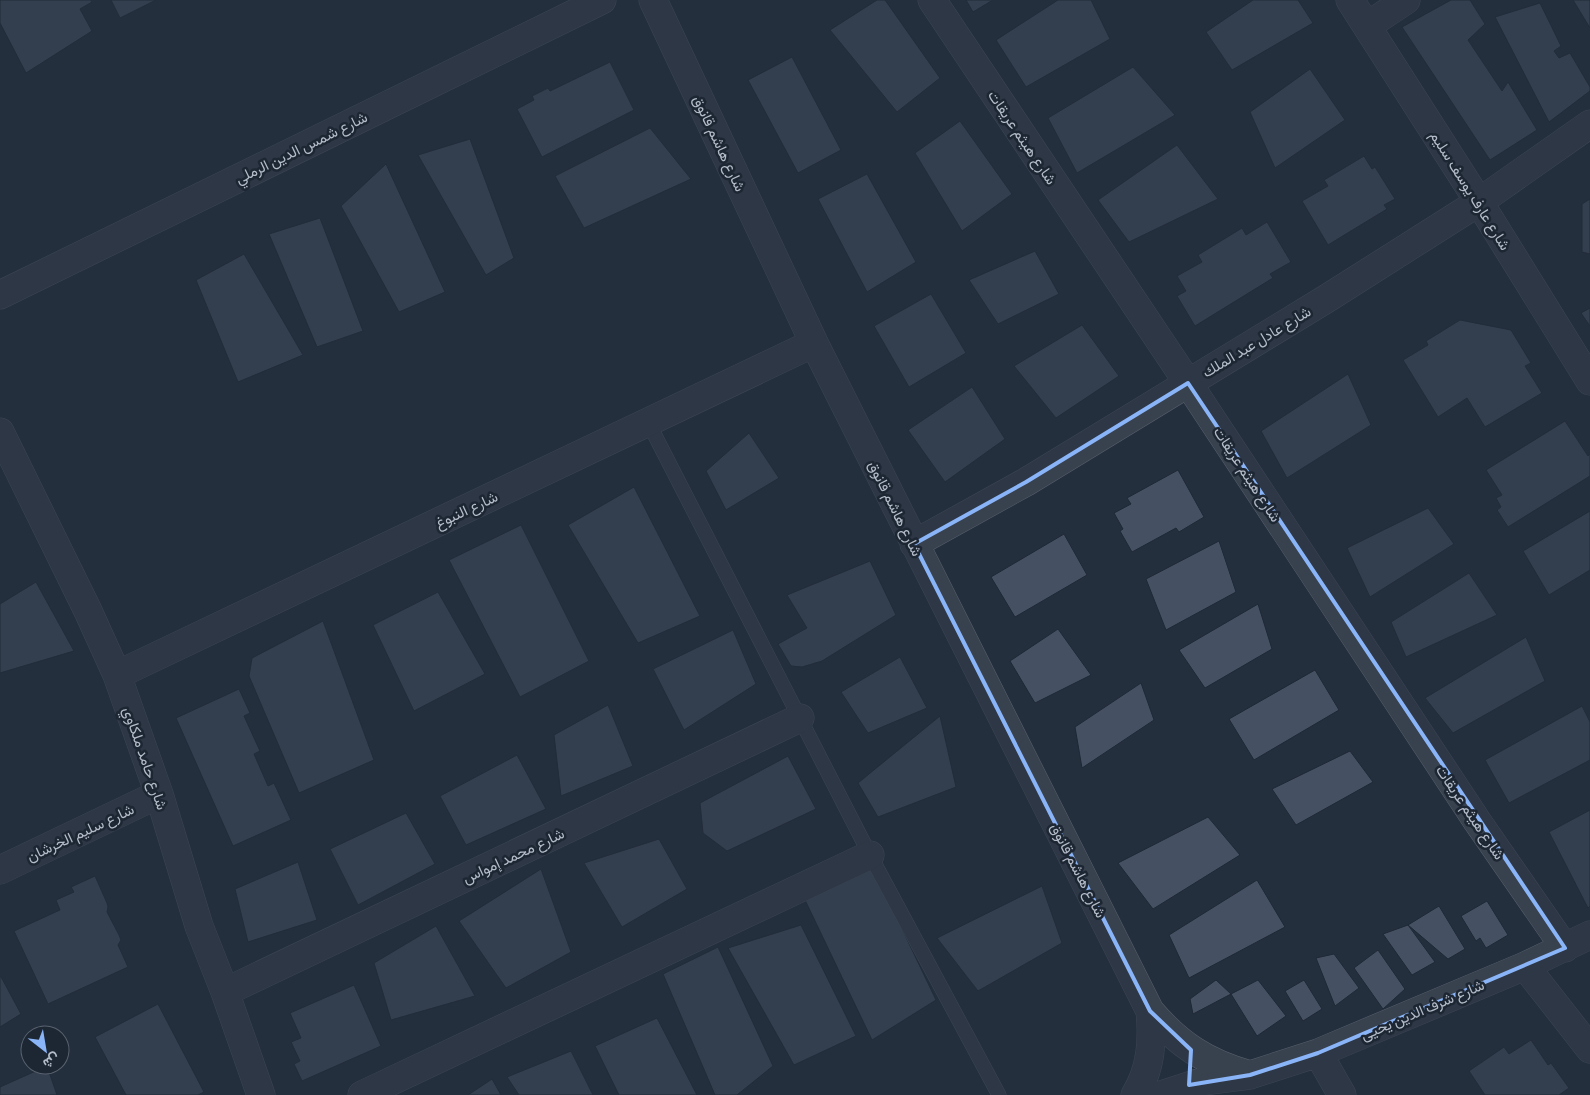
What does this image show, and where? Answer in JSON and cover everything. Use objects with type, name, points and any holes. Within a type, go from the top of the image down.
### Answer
[{"type":"street","name":"شارع شمس الدين الرملي","points":[[0,295],[602,0]]},
{"type":"street","name":"شارع هاشم قانوق","points":[[653,0],[814,343],[1150,1012],[1162,1026],[1191,1050],[1210,1061],[1250,1075]]},
{"type":"street","name":"شارع هيثم عريقات","points":[[932,0],[1564,948]]},
{"type":"street","name":"شارع عارف يوسف سليم","points":[[1350,0],[1590,381]]},
{"type":"street","points":[[1366,26],[1406,0]]},
{"type":"street","name":"شارع عادل عبد الملك","points":[[914,544],[1026,482],[1326,299],[1479,202],[1590,124]]},
{"type":"street","name":"شارع النبوغ","points":[[117,675],[814,343]]},
{"type":"street","name":"شارع حامد ملكاوي","points":[[0,432],[88,611],[117,675],[159,794],[199,926],[226,992],[261,1095]]},
{"type":"street","name":"شارع محمد إمواس","points":[[226,992],[800,718]]},
{"type":"street","name":"شارع سليم الخرشان","points":[[0,870],[159,794]]},
{"type":"street","points":[[362,1095],[870,855]]},
{"type":"street","name":"شارع شرف الدين يحيى","points":[[1161,1095],[1188,1090],[1219,1078],[1250,1075],[1318,1053],[1525,966],[1590,935]]},
{"type":"street","points":[[1525,966],[1590,1049]]},
{"type":"street","name":"شارع هاشم قانوق","points":[[1135,1095],[1146,1070],[1151,1051],[1152,1031],[1150,1012]]},
{"type":"street","points":[[1188,1090],[1192,1062],[1191,1050]]},
{"type":"street","points":[[1318,1053],[1342,1095]]},
{"type":"street","name":"شارع شرف الدين يحيى","points":[[1218,1095],[1250,1075]]},
{"type":"lane","points":[[648,422],[870,855],[998,1095]]},
{"type":"highlighted area","points":[[1188,383],[1565,948],[1318,1053],[1250,1075],[1189,1085],[1191,1050],[1150,1011],[914,544],[1026,482]]},
{"type":"building","points":[[0,0],[91,0],[92,2],[80,9],[92,31],[26,73],[0,23]]},
{"type":"building","points":[[111,0],[156,0],[120,18]]},
{"type":"building","points":[[877,0],[885,0],[940,78],[897,112],[830,30]]},
{"type":"building","points":[[966,0],[993,0],[973,12]]},
{"type":"building","points":[[1058,0],[1091,0],[1110,39],[1026,87],[996,40]]},
{"type":"building","points":[[1253,0],[1298,0],[1313,23],[1232,70],[1206,32]]},
{"type":"building","points":[[1451,0],[1470,0],[1485,24],[1468,40],[1502,91],[1508,82],[1537,130],[1490,160],[1402,27]]},
{"type":"building","points":[[1573,0],[1590,0],[1590,28]]},
{"type":"building","points":[[1540,3],[1561,46],[1554,51],[1559,58],[1570,53],[1590,87],[1590,91],[1549,122],[1495,17]]},
{"type":"building","points":[[792,57],[841,150],[798,173],[748,80]]},
{"type":"building","points":[[610,62],[634,110],[542,157],[517,109],[534,100],[532,96],[548,88],[550,91]]},
{"type":"building","points":[[1133,67],[1175,115],[1077,173],[1048,118]]},
{"type":"building","points":[[1310,69],[1345,120],[1275,168],[1250,112]]},
{"type":"building","points":[[960,121],[1012,194],[962,231],[915,153]]},
{"type":"building","points":[[650,128],[691,179],[584,228],[555,176]]},
{"type":"building","points":[[470,139],[514,258],[486,275],[418,155]]},
{"type":"building","points":[[1177,145],[1218,199],[1129,242],[1098,200]]},
{"type":"building","points":[[1364,156],[1372,169],[1375,167],[1395,199],[1384,205],[1387,209],[1328,245],[1302,201],[1328,186],[1324,180]]},
{"type":"building","points":[[386,164],[445,292],[399,312],[341,206]]},
{"type":"building","points":[[867,174],[916,262],[867,292],[818,199]]},
{"type":"building","points":[[1590,199],[1590,254],[1582,252],[1582,204]]},
{"type":"building","points":[[320,218],[363,331],[317,347],[269,234]]},
{"type":"building","points":[[1267,222],[1291,262],[1270,274],[1273,278],[1195,326],[1177,296],[1186,291],[1177,276],[1202,262],[1198,255],[1242,228],[1246,235]]},
{"type":"building","points":[[1035,251],[1059,294],[998,324],[969,280]]},
{"type":"building","points":[[244,254],[303,355],[238,382],[196,280]]},
{"type":"building","points":[[931,294],[966,353],[909,387],[874,326]]},
{"type":"building","points":[[1590,308],[1590,326],[1581,313]]},
{"type":"building","points":[[1460,320],[1511,330],[1531,363],[1525,366],[1542,393],[1485,427],[1467,398],[1438,417],[1403,360],[1428,345],[1426,341]]},
{"type":"building","points":[[1082,325],[1119,376],[1056,418],[1014,366]]},
{"type":"building","points":[[1348,374],[1371,425],[1287,478],[1261,431]]},
{"type":"building","points":[[972,387],[1005,439],[945,482],[908,430]]},
{"type":"building","points":[[1565,421],[1588,456],[1590,454],[1590,476],[1508,527],[1497,510],[1501,507],[1496,498],[1502,495],[1486,470]]},
{"type":"building","points":[[749,433],[779,478],[726,510],[706,471]]},
{"type":"building","points":[[1178,470],[1204,517],[1179,532],[1176,528],[1132,552],[1120,531],[1123,529],[1114,513],[1131,504],[1127,498]]},
{"type":"building","points":[[634,487],[700,616],[638,643],[568,525]]},
{"type":"building","points":[[1428,508],[1454,544],[1370,597],[1347,548]]},
{"type":"building","points":[[1590,511],[1590,570],[1549,595],[1523,551]]},
{"type":"building","points":[[521,525],[589,661],[520,697],[449,560]]},
{"type":"building","points":[[1064,534],[1087,575],[1015,617],[991,577]]},
{"type":"building","points":[[1219,541],[1236,592],[1166,630],[1146,579]]},
{"type":"building","points":[[870,561],[896,615],[822,661],[802,667],[791,666],[778,644],[807,628],[787,595]]},
{"type":"building","points":[[1469,573],[1497,615],[1406,657],[1391,622]]},
{"type":"building","points":[[36,582],[74,651],[0,673],[0,604]]},
{"type":"building","points":[[438,592],[485,674],[414,711],[373,625]]},
{"type":"building","points":[[1258,604],[1272,649],[1205,688],[1179,650]]},
{"type":"building","points":[[323,621],[374,760],[299,793],[249,676],[252,658]]},
{"type":"building","points":[[1058,629],[1091,675],[1035,703],[1010,661]]},
{"type":"building","points":[[733,630],[756,684],[684,730],[653,669]]},
{"type":"building","points":[[1526,637],[1545,681],[1453,733],[1425,698]]},
{"type":"building","points":[[900,657],[927,708],[868,733],[841,692]]},
{"type":"building","points":[[1315,670],[1339,710],[1254,760],[1229,719]]},
{"type":"building","points":[[1141,683],[1154,720],[1082,768],[1075,727]]},
{"type":"building","points":[[239,689],[250,713],[244,716],[260,751],[254,754],[268,786],[274,783],[291,820],[233,846],[176,718]]},
{"type":"building","points":[[608,705],[633,766],[561,796],[554,735]]},
{"type":"building","points":[[1582,706],[1590,722],[1590,760],[1509,803],[1485,760]]},
{"type":"building","points":[[940,716],[956,787],[878,817],[858,783]]},
{"type":"building","points":[[1350,751],[1373,782],[1296,825],[1272,789]]},
{"type":"building","points":[[517,755],[546,809],[466,845],[440,796]]},
{"type":"building","points":[[788,756],[816,809],[727,851],[703,833],[700,803]]},
{"type":"building","points":[[1590,810],[1590,906],[1588,908],[1549,832]]},
{"type":"building","points":[[406,813],[435,864],[358,905],[330,849]]},
{"type":"building","points":[[1208,817],[1240,855],[1153,909],[1118,863]]},
{"type":"building","points":[[659,839],[687,889],[622,927],[584,863]]},
{"type":"building","points":[[298,862],[317,920],[248,942],[235,889]]},
{"type":"building","points":[[871,864],[936,1000],[872,1040],[805,900]]},
{"type":"building","points":[[541,869],[571,952],[506,988],[459,921]]},
{"type":"building","points":[[95,876],[107,903],[107,912],[121,940],[118,945],[128,967],[48,1004],[14,931],[60,910],[56,900],[74,892],[71,887]]},
{"type":"building","points":[[1257,880],[1285,927],[1189,978],[1169,935]]},
{"type":"building","points":[[1042,886],[1062,943],[978,991],[937,938]]},
{"type":"building","points":[[1487,901],[1508,935],[1486,948],[1480,938],[1476,941],[1461,916]]},
{"type":"building","points":[[1439,906],[1465,949],[1448,959],[1408,925]]},
{"type":"building","points":[[801,925],[856,1036],[794,1065],[728,948]]},
{"type":"building","points":[[1408,925],[1435,962],[1412,975],[1383,934]]},
{"type":"building","points":[[436,926],[475,996],[391,1020],[374,963]]},
{"type":"building","points":[[718,947],[773,1066],[737,1095],[715,1095],[663,974]]},
{"type":"building","points":[[1378,950],[1405,989],[1383,1009],[1354,968]]},
{"type":"building","points":[[1334,954],[1359,988],[1335,1006],[1316,958]]},
{"type":"building","points":[[0,975],[21,1014],[0,1027]]},
{"type":"building","points":[[1216,980],[1231,994],[1193,1014],[1190,999]]},
{"type":"building","points":[[1258,980],[1286,1016],[1257,1036],[1231,994]]},
{"type":"building","points":[[1304,980],[1322,1009],[1303,1021],[1285,991]]},
{"type":"building","points":[[354,985],[381,1046],[302,1081],[294,1064],[300,1061],[291,1042],[301,1038],[290,1013]]},
{"type":"building","points":[[158,1004],[204,1092],[198,1095],[126,1095],[95,1037]]},
{"type":"building","points":[[657,1018],[697,1095],[619,1095],[595,1046]]},
{"type":"building","points":[[1531,1040],[1548,1065],[1551,1063],[1569,1088],[1559,1095],[1485,1095],[1469,1071],[1504,1047],[1509,1054]]},
{"type":"building","points":[[571,1051],[593,1095],[519,1095],[507,1077]]},
{"type":"building","points":[[27,1075],[50,1075],[57,1095],[0,1095],[0,1087]]},
{"type":"building","points":[[492,1079],[501,1095],[468,1095]]}]
